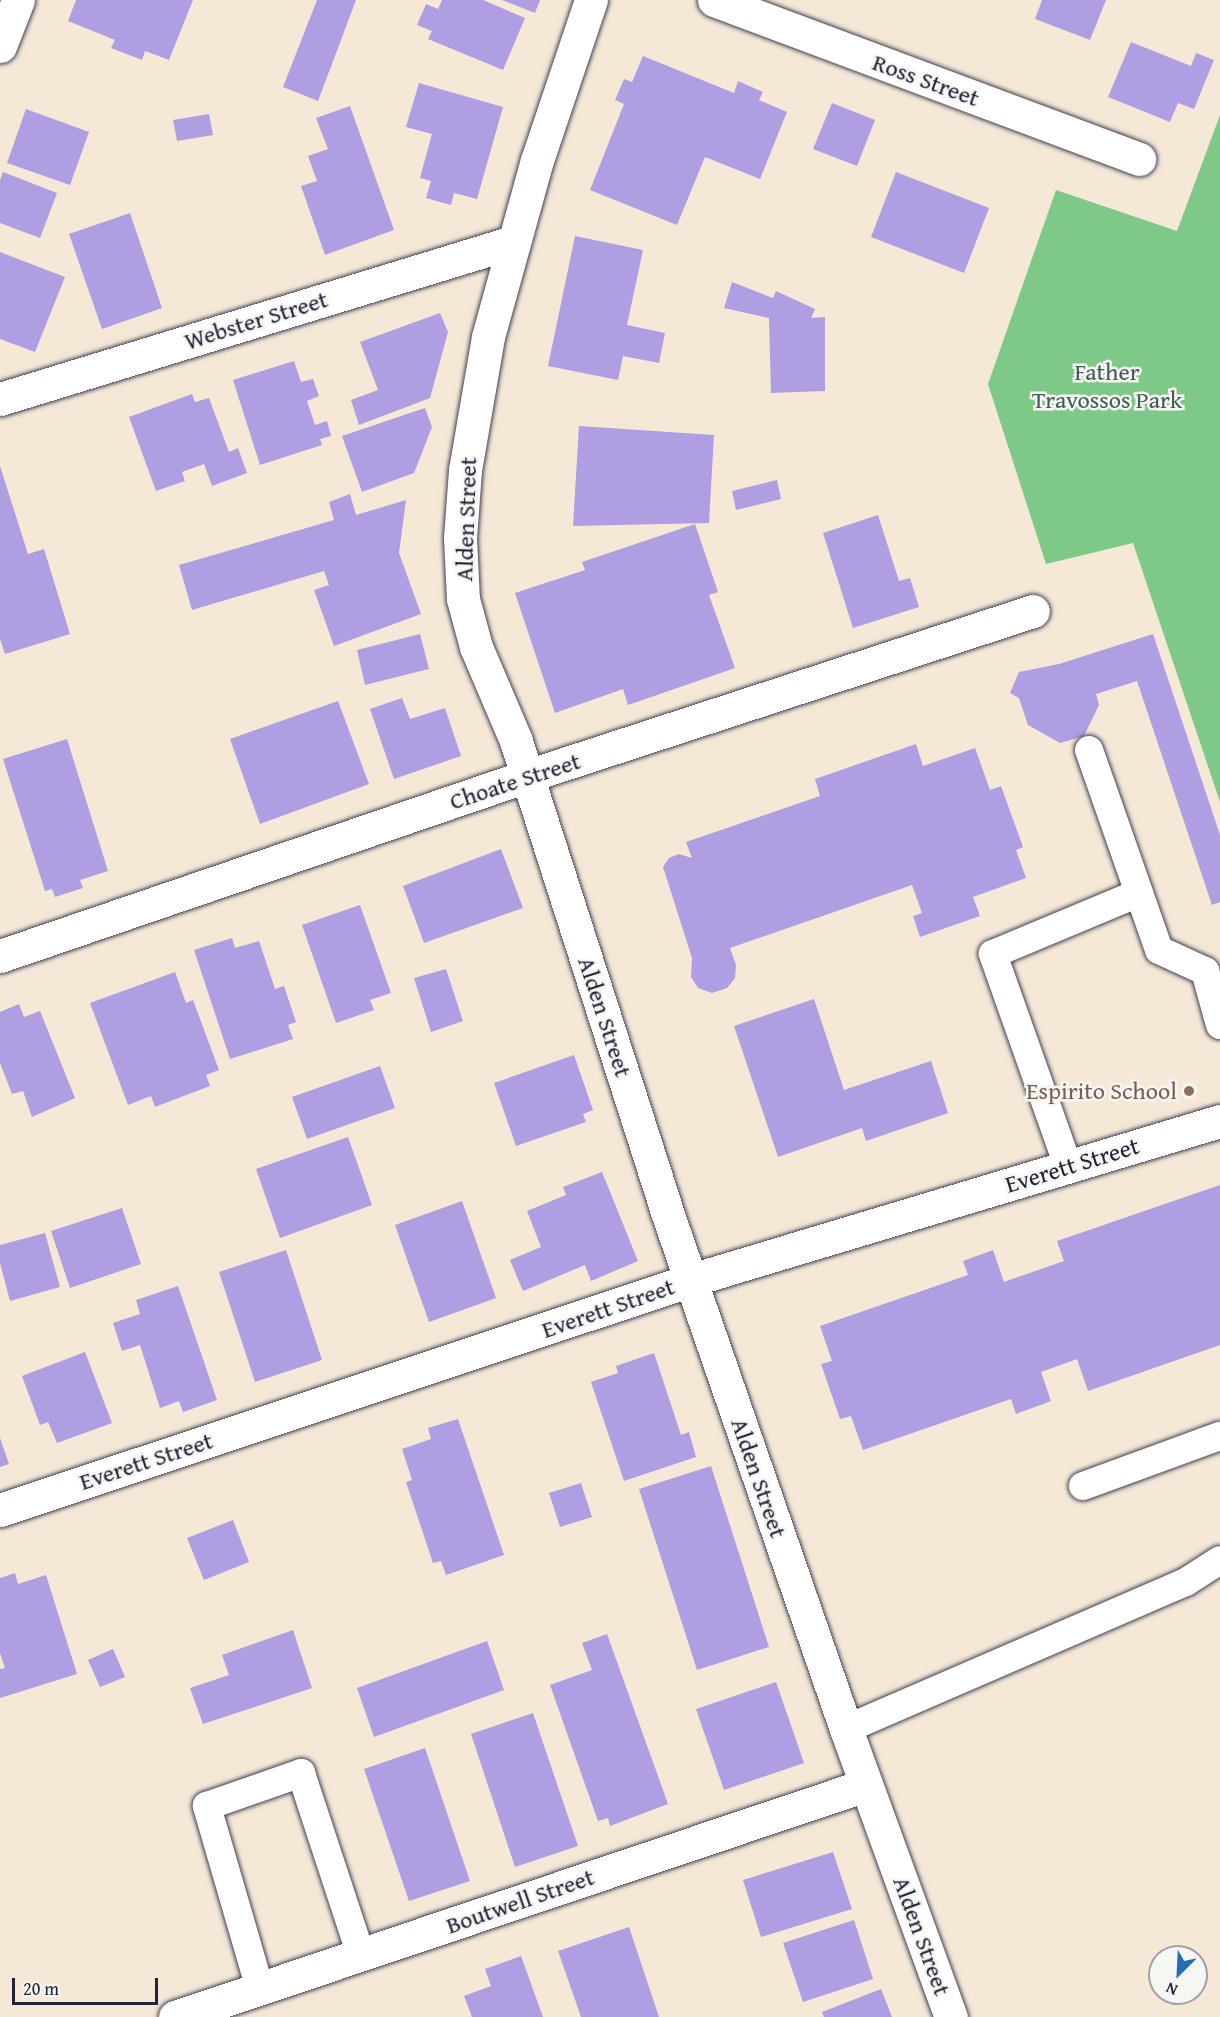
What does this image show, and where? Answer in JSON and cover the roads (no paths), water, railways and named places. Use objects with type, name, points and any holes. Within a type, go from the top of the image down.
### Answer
[{"type":"street","points":[[0,46],[18,0]]},
{"type":"street","name":"Alden Street","points":[[591,0],[557,97],[513,242],[488,337],[472,423],[461,508],[463,599],[476,647],[516,741],[691,1280],[846,1729],[951,2017]]},
{"type":"street","name":"Ross Street","points":[[714,0],[1139,159]]},
{"type":"street","name":"Webster Street","points":[[0,399],[513,242]]},
{"type":"street","name":"Choate Street","points":[[0,956],[527,776],[1033,611]]},
{"type":"street","name":"Everett Street","points":[[0,1510],[691,1280],[1220,1121]]},
{"type":"street","name":"Boutwell Street","points":[[175,2017],[866,1785]]},
{"type":"lane","points":[[1089,750],[1159,950],[1206,971],[1220,1025]]},
{"type":"lane","points":[[1068,1166],[993,954],[1139,894]]},
{"type":"lane","points":[[1083,1486],[1220,1436]]},
{"type":"lane","points":[[846,1729],[1186,1582],[1220,1560]]},
{"type":"lane","points":[[260,1989],[207,1806],[301,1773],[361,1955]]},
{"type":"place","name":"Espirito School","points":[[1189,1091]]},
{"type":"park label","name":"Father Travossos Park","points":[[1107,386]]}]
